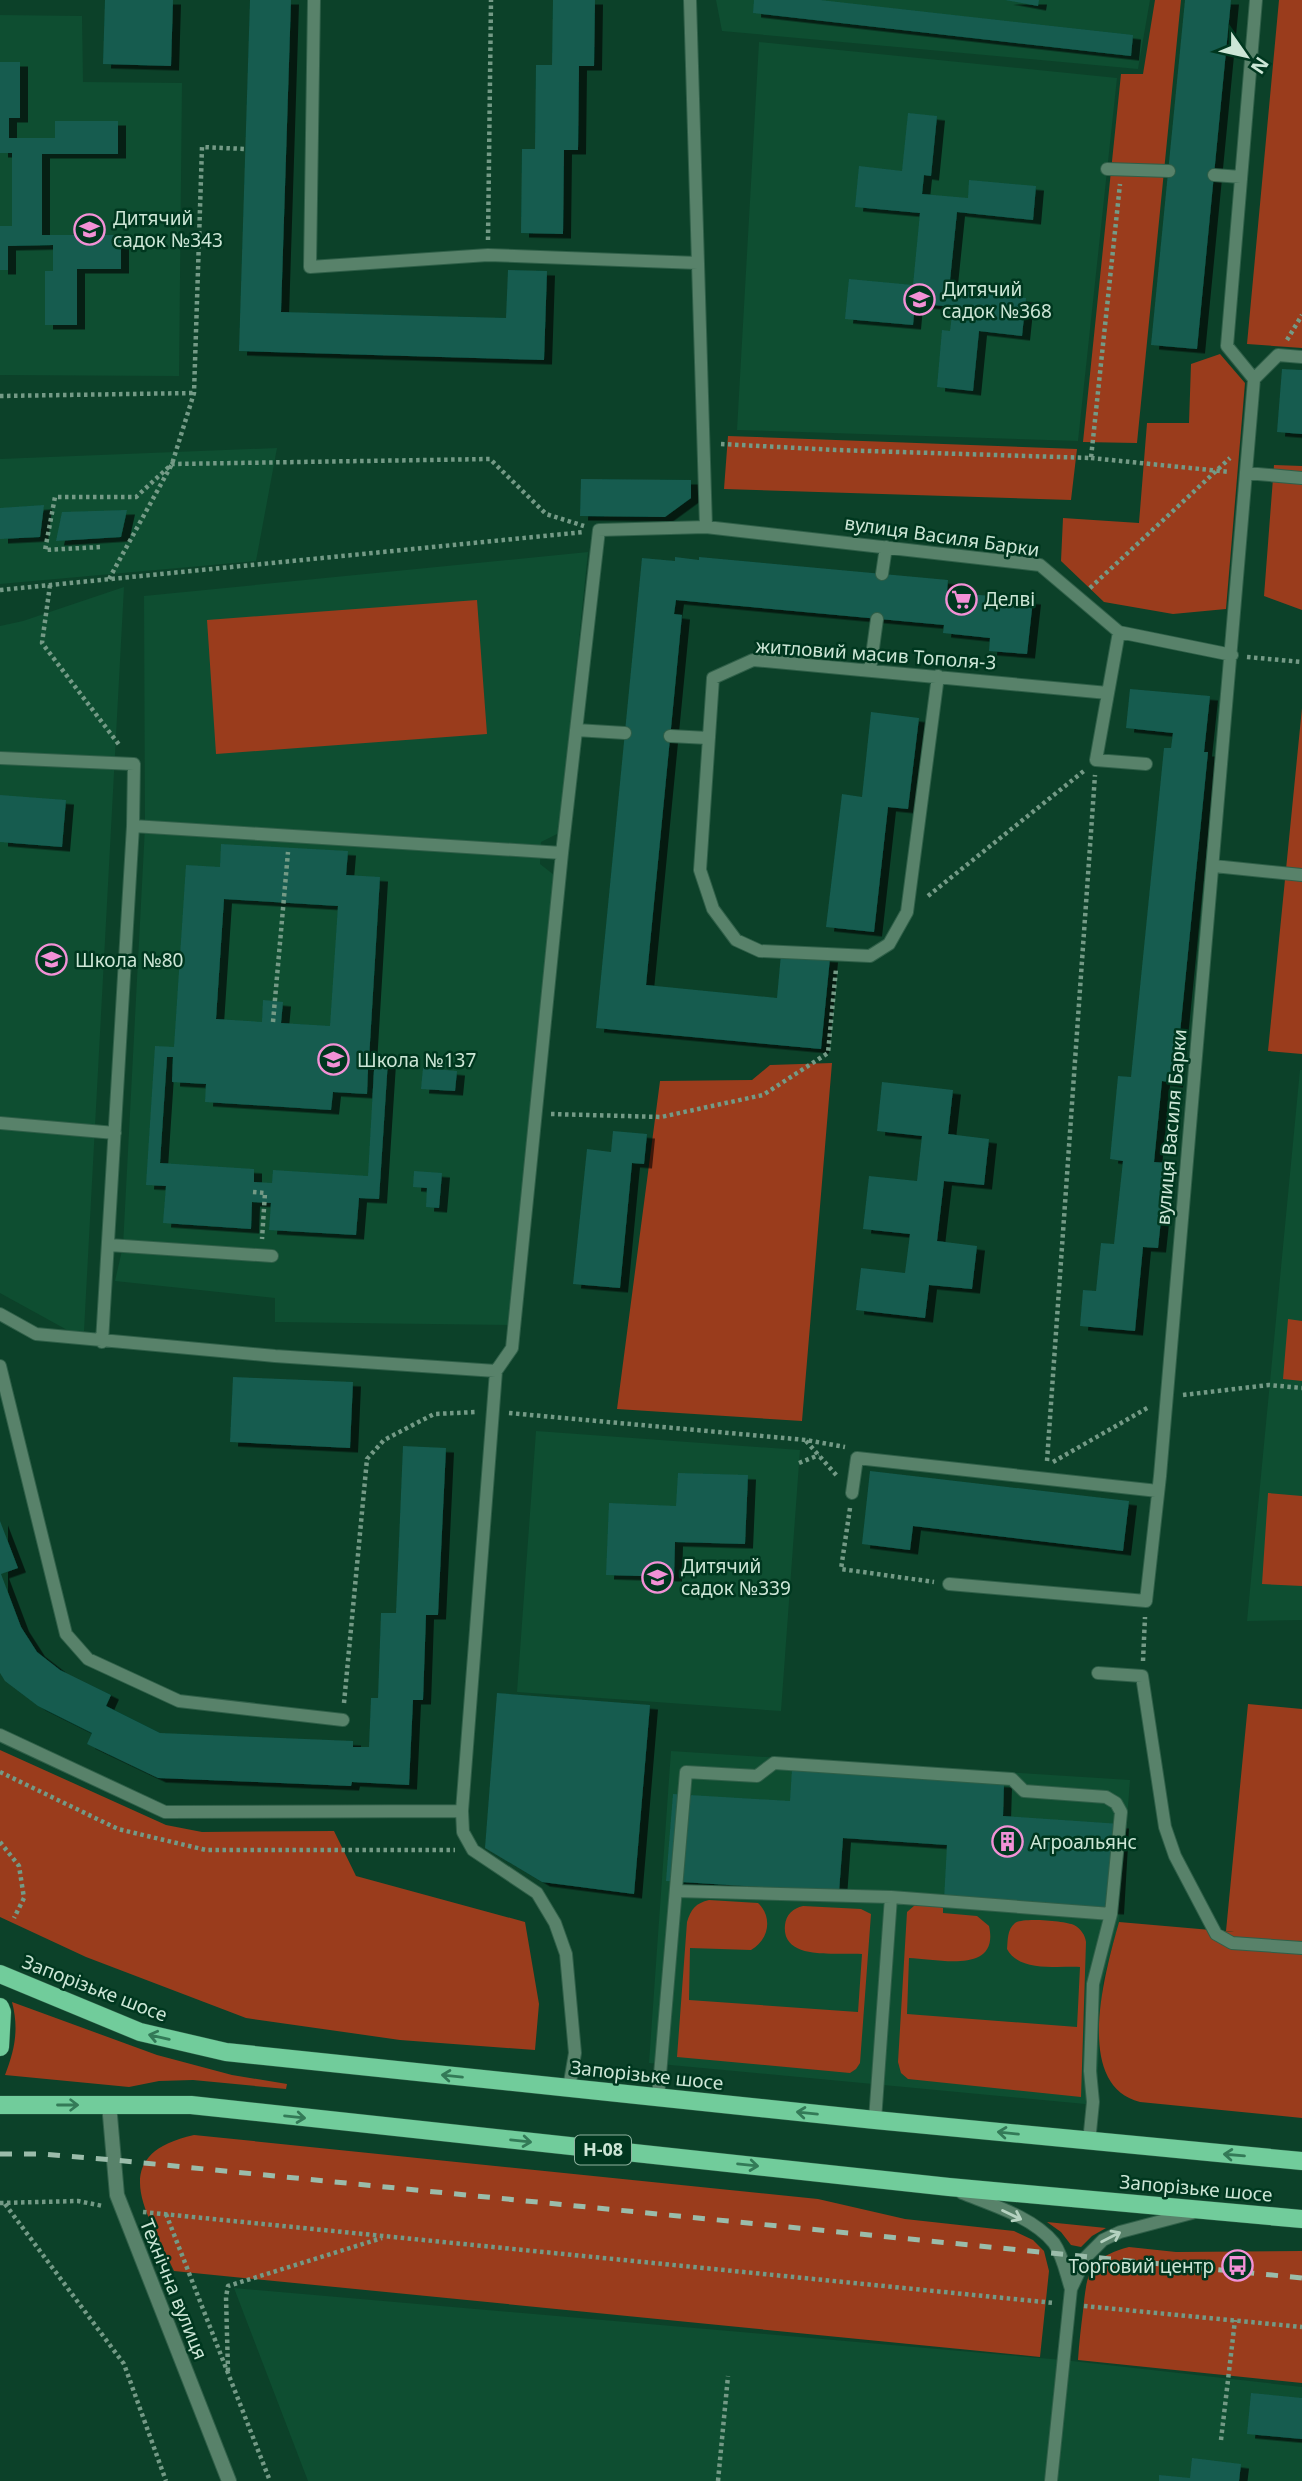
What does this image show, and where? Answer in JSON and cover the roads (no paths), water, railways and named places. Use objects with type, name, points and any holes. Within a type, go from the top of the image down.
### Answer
[{"type":"main road","name":"Запорізьке шосе","points":[[0,1974],[140,2032],[226,2052],[1089,2142],[1302,2161]]},
{"type":"main road","points":[[0,2007],[0,2047]]},
{"type":"main road","name":"Запорізьке шосе","points":[[0,2105],[191,2105],[949,2187],[1302,2219]]},
{"type":"street","name":"Технічна вулиця","points":[[109,2104],[117,2195],[229,2481]]},
{"type":"lane","points":[[314,0],[310,267],[488,255],[698,263]]},
{"type":"lane","points":[[690,0],[706,527]]},
{"type":"lane","points":[[1256,0],[1227,346],[1254,379],[1278,355],[1302,358]]},
{"type":"lane","points":[[1107,169],[1169,171]]},
{"type":"lane","points":[[1214,175],[1241,177]]},
{"type":"lane","name":"вулиця Василя Барки","points":[[948,1584],[1146,1601],[1167,1398],[1254,379]]},
{"type":"lane","points":[[1246,473],[1302,478]]},
{"type":"lane","name":"вулиця Василя Барки","points":[[576,730],[598,530],[706,527],[1040,565],[1119,632],[1232,655]]},
{"type":"lane","points":[[882,574],[886,547]]},
{"type":"lane","points":[[870,670],[877,619]]},
{"type":"lane","points":[[1119,632],[1096,760],[1146,764]]},
{"type":"lane","name":"житловий масив Тополя-3","points":[[938,676],[907,912],[889,944],[870,956],[760,951],[736,940],[713,909],[700,870],[713,678],[753,660],[938,676],[1108,693]]},
{"type":"lane","points":[[569,2088],[575,2053],[566,1954],[555,1923],[537,1893],[473,1850],[463,1832],[462,1811],[496,1371],[512,1348],[576,730],[625,733]]},
{"type":"lane","points":[[670,736],[708,738]]},
{"type":"lane","points":[[0,758],[134,764],[133,826],[102,1342]]},
{"type":"lane","points":[[133,826],[562,853]]},
{"type":"lane","points":[[1213,866],[1302,876]]},
{"type":"lane","points":[[0,1123],[115,1133]]},
{"type":"lane","points":[[109,1245],[266,1256]]},
{"type":"lane","points":[[0,1314],[36,1334],[102,1342],[496,1371]]},
{"type":"lane","points":[[0,1366],[66,1634],[88,1659],[179,1701],[343,1720]]},
{"type":"lane","points":[[852,1493],[857,1458],[1158,1490]]},
{"type":"lane","points":[[1098,1673],[1142,1676],[1165,1827],[1175,1856],[1216,1934],[1232,1944],[1302,1948]]},
{"type":"lane","points":[[0,1735],[165,1812],[462,1811]]},
{"type":"lane","points":[[658,2098],[686,1772],[757,1776],[774,1763],[1012,1779],[1024,1791],[1106,1797],[1116,1803],[1121,1812],[1111,1914],[1093,1984],[1090,2071],[1093,2102],[1089,2142]]},
{"type":"lane","points":[[676,1891],[891,1898],[1111,1914]]},
{"type":"lane","points":[[875,2120],[891,1898]]},
{"type":"lane","points":[[949,2187],[1013,2215],[1042,2232],[1054,2243],[1060,2254],[1071,2289]]},
{"type":"lane","points":[[1051,2481],[1071,2289],[1086,2257],[1103,2240],[1137,2227],[1206,2210]]},
{"type":"railway","points":[[0,2154],[43,2154],[114,2160],[1302,2278]]},
{"type":"place","name":"Дитячий садок №343","points":[[90,229]]},
{"type":"place","name":"Дитячий садок №368","points":[[919,300]]},
{"type":"place","name":"Делві","points":[[961,599]]},
{"type":"place","name":"Школа №80","points":[[52,960]]},
{"type":"place","name":"Школа №137","points":[[334,1060]]},
{"type":"place","name":"Дитячий садок №339","points":[[658,1577]]},
{"type":"place","name":"Агроальянс","points":[[1007,1842]]},
{"type":"place","name":"Торговий центр","points":[[1237,2266]]}]
